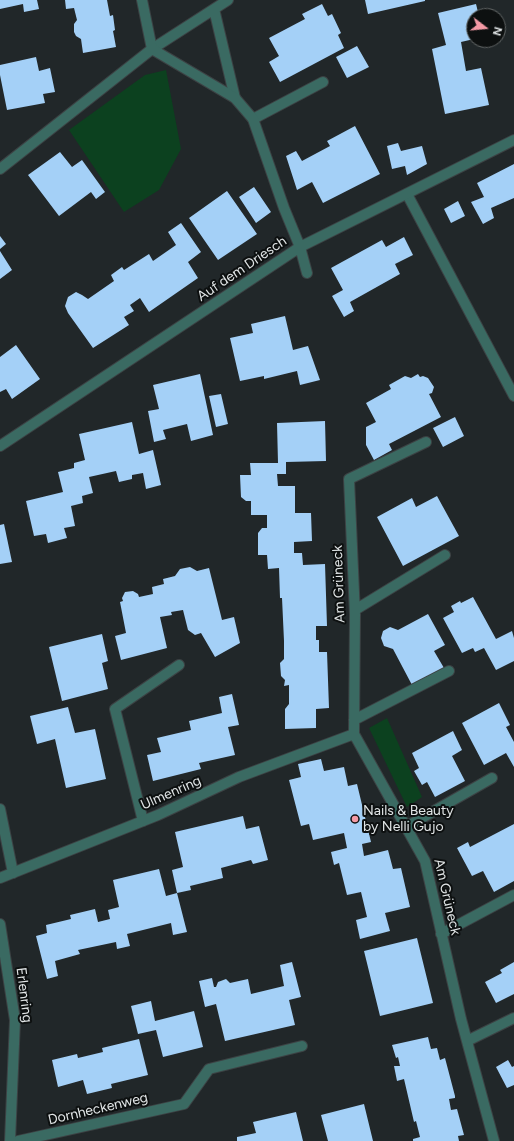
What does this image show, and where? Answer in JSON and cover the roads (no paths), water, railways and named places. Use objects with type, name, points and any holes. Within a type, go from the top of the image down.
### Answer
[{"type":"street","points":[[142,0],[152,49],[235,98],[252,119],[284,208],[300,247],[307,273]]},
{"type":"street","points":[[3,167],[152,49],[228,0]]},
{"type":"street","points":[[214,9],[235,98]]},
{"type":"street","points":[[252,119],[323,82]]},
{"type":"street","name":"Auf dem Driesch","points":[[0,446],[300,247],[514,140]]},
{"type":"street","points":[[407,194],[514,396]]},
{"type":"street","name":"Am Grüneck","points":[[426,442],[350,479],[355,610],[354,734],[425,862],[467,1041],[494,1141]]},
{"type":"street","points":[[355,610],[445,555]]},
{"type":"street","points":[[143,821],[115,709],[179,665]]},
{"type":"street","points":[[354,720],[449,671]]},
{"type":"street","name":"Ulmenring","points":[[0,878],[143,821],[239,777],[354,734]]},
{"type":"street","points":[[406,827],[492,778]]},
{"type":"street","points":[[0,810],[13,873]]},
{"type":"street","points":[[441,934],[514,896]]},
{"type":"street","name":"Erlenring","points":[[0,924],[15,1020],[10,1141]]},
{"type":"street","points":[[467,1041],[514,1018]]},
{"type":"street","name":"Dornheckenweg","points":[[18,1141],[184,1104],[209,1069],[302,1046]]},
{"type":"place","name":"Nails & Beauty by Nelli Gujo","points":[[355,819]]}]
